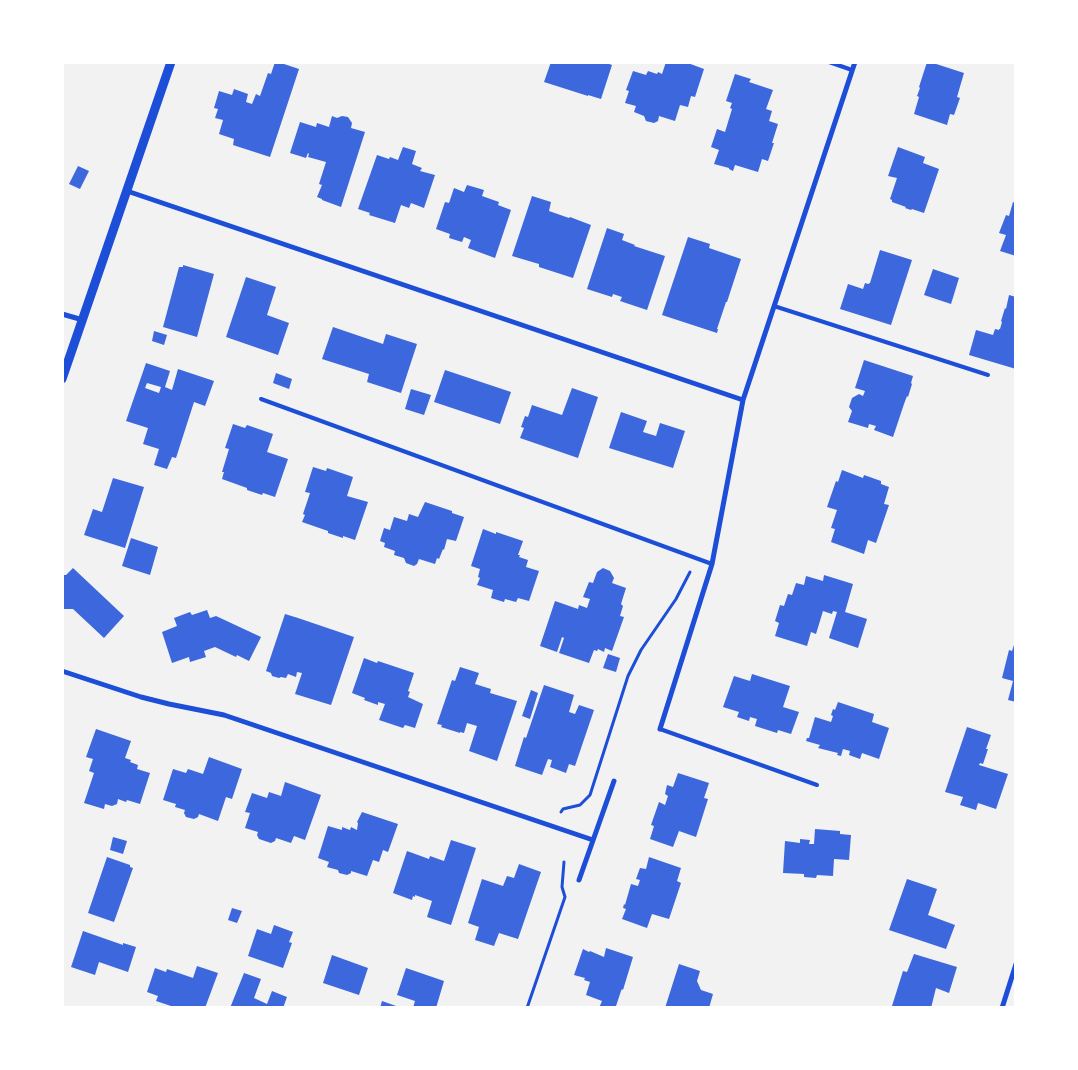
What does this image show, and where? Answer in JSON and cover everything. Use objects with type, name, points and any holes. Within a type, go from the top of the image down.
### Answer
[{"type":"street","points":[[62,379],[171,62]]},
{"type":"street","points":[[660,729],[712,564],[743,400],[855,62]]},
{"type":"street","points":[[127,191],[743,400]]},
{"type":"street","points":[[62,314],[83,320]]},
{"type":"street","points":[[62,671],[140,698],[224,715],[593,840]]},
{"type":"street","points":[[579,880],[614,781]]},
{"type":"street","points":[[1002,1008],[1016,964]]},
{"type":"lane","points":[[829,62],[852,70]]},
{"type":"lane","points":[[774,306],[988,375]]},
{"type":"lane","points":[[261,399],[712,564]]},
{"type":"lane","points":[[660,729],[817,785]]},
{"type":"path","points":[[562,812],[563,809],[580,805],[590,795],[628,676],[641,650],[676,599],[690,572]]},
{"type":"path","points":[[527,1008],[565,897],[562,887],[564,862]]},
{"type":"building","points":[[275,62],[299,69],[270,157],[233,145],[234,139],[219,134],[223,120],[215,118],[218,109],[214,108],[219,91],[232,95],[234,89],[248,94],[246,102],[252,104],[256,94],[260,96],[268,73],[271,74]]},
{"type":"building","points":[[551,62],[604,62],[612,65],[601,99],[544,82]]},
{"type":"building","points":[[666,62],[685,62],[704,69],[695,97],[691,96],[688,107],[680,105],[675,121],[659,116],[658,121],[654,123],[646,121],[644,116],[634,112],[636,106],[625,103],[629,91],[626,90],[633,71],[646,75],[648,71],[662,74]]},
{"type":"building","points":[[927,62],[964,73],[957,97],[960,98],[954,115],[950,114],[947,125],[914,114],[919,97],[917,96],[919,87]]},
{"type":"building","points":[[735,74],[751,79],[749,82],[773,90],[766,109],[772,111],[769,121],[778,124],[768,161],[762,159],[758,172],[735,165],[733,171],[714,164],[719,150],[711,147],[717,129],[725,132],[732,109],[730,108],[732,103],[726,101]]},
{"type":"building","points":[[332,116],[337,118],[342,116],[348,117],[352,123],[351,128],[365,132],[341,207],[317,197],[322,185],[319,184],[326,162],[308,157],[308,153],[306,158],[290,153],[300,122],[316,127],[317,123],[329,127]]},
{"type":"building","points":[[403,147],[416,151],[412,164],[422,168],[420,171],[435,175],[424,208],[411,203],[409,208],[401,205],[395,223],[369,215],[370,213],[358,209],[377,155],[398,160]]},
{"type":"building","points":[[898,147],[925,157],[923,163],[939,169],[924,213],[905,208],[892,202],[890,199],[897,178],[888,176]]},
{"type":"building","points":[[78,166],[89,171],[80,189],[69,184]]},
{"type":"building","points":[[467,185],[484,190],[482,196],[499,202],[498,205],[511,210],[495,258],[468,248],[471,240],[464,237],[462,242],[449,238],[450,234],[436,229],[445,202],[449,203],[454,188],[464,192]]},
{"type":"building","points":[[532,196],[551,202],[549,211],[591,225],[573,278],[539,267],[539,264],[512,256]]},
{"type":"building","points":[[1013,202],[1016,203],[1016,256],[1000,251],[1006,235],[999,233],[1006,215],[1009,216]]},
{"type":"building","points":[[607,228],[624,234],[622,240],[634,246],[665,256],[647,310],[620,301],[622,297],[613,294],[612,297],[587,289]]},
{"type":"building","points":[[688,237],[710,244],[709,248],[741,259],[717,333],[662,315]]},
{"type":"building","points":[[880,250],[912,260],[891,325],[840,309],[848,284],[863,289],[865,283],[870,283]]},
{"type":"building","points":[[183,265],[214,274],[197,337],[163,327],[179,267],[183,267]]},
{"type":"building","points":[[933,269],[959,278],[951,304],[924,295]]},
{"type":"building","points":[[246,277],[276,287],[267,315],[289,323],[278,355],[226,337]]},
{"type":"building","points":[[1009,295],[1016,297],[1016,369],[969,355],[976,330],[993,335],[995,329],[1000,329]]},
{"type":"building","points":[[333,327],[383,344],[386,334],[417,344],[401,393],[367,382],[369,374],[322,359]]},
{"type":"building","points":[[154,331],[167,335],[164,345],[152,341]]},
{"type":"building","points":[[864,360],[913,376],[908,397],[893,437],[874,430],[876,426],[869,424],[868,428],[848,422],[852,411],[849,407],[852,398],[859,394],[863,396],[865,391],[855,388]]},
{"type":"building","points":[[146,363],[170,371],[165,387],[172,390],[178,369],[214,381],[205,406],[194,402],[176,458],[172,457],[167,469],[154,465],[159,449],[143,444],[148,428],[126,421]],"holes":[[[147,383],[161,387],[159,393],[145,388]]]},
{"type":"building","points":[[445,370],[511,392],[500,424],[434,402]]},
{"type":"building","points":[[276,373],[292,379],[289,389],[273,383]]},
{"type":"building","points":[[572,388],[598,397],[578,458],[520,438],[524,428],[521,427],[525,416],[528,417],[532,405],[562,415]]},
{"type":"building","points":[[411,389],[431,395],[424,415],[405,409]]},
{"type":"building","points":[[621,412],[647,421],[643,432],[656,436],[660,423],[685,431],[673,468],[609,448]]},
{"type":"building","points":[[233,424],[245,428],[247,425],[273,434],[267,452],[288,459],[275,497],[247,490],[247,488],[222,479],[224,472],[222,472],[229,449],[225,448]]},
{"type":"building","points":[[313,467],[326,471],[327,468],[353,477],[347,496],[368,502],[355,540],[328,533],[328,531],[302,522],[310,493],[305,492]]},
{"type":"building","points":[[842,470],[863,478],[864,475],[881,481],[881,484],[889,487],[884,504],[889,505],[876,543],[868,540],[864,554],[831,542],[835,529],[831,528],[837,510],[827,507]]},
{"type":"building","points":[[113,478],[144,487],[125,548],[84,535],[93,509],[102,512]]},
{"type":"building","points":[[425,502],[464,517],[456,541],[447,539],[444,550],[439,559],[437,558],[435,564],[419,559],[414,566],[406,563],[404,558],[394,555],[395,551],[384,547],[385,543],[380,541],[384,528],[390,530],[394,517],[407,521],[409,514],[418,517]]},
{"type":"building","points":[[483,529],[523,541],[519,557],[528,560],[526,567],[539,571],[529,601],[518,598],[516,602],[505,599],[504,602],[491,598],[493,590],[477,585],[480,578],[478,577],[480,569],[471,566]]},
{"type":"building","points":[[131,538],[158,547],[150,575],[122,566]]},
{"type":"building","points":[[73,568],[124,616],[104,638],[73,609],[62,609],[62,575],[66,575]]},
{"type":"building","points":[[603,568],[610,571],[614,578],[612,583],[626,588],[621,604],[623,606],[620,616],[624,617],[612,651],[605,648],[604,652],[598,649],[597,651],[594,650],[589,663],[559,653],[564,638],[562,637],[557,652],[540,646],[555,601],[578,609],[579,605],[587,608],[590,599],[583,597],[589,582],[593,583],[597,572]]},
{"type":"building","points":[[824,575],[853,584],[845,612],[867,619],[858,648],[829,638],[837,612],[833,611],[832,614],[823,611],[816,634],[811,632],[807,646],[775,636],[779,623],[775,621],[780,605],[784,606],[788,594],[792,595],[796,583],[804,585],[806,576],[823,581]]},
{"type":"building","points":[[207,610],[210,618],[216,616],[261,637],[249,661],[215,647],[204,651],[206,657],[190,662],[189,657],[172,663],[162,632],[177,626],[174,618],[190,612],[192,615]]},
{"type":"building","points":[[285,614],[354,637],[331,705],[295,694],[302,673],[297,672],[296,677],[288,674],[286,678],[279,678],[272,676],[271,673],[266,671]]},
{"type":"building","points":[[1015,642],[1016,702],[1008,700],[1013,681],[1002,678],[1009,650],[1012,651]]},
{"type":"building","points":[[608,654],[620,658],[616,672],[603,668]]},
{"type":"building","points":[[364,658],[414,673],[408,697],[423,704],[415,728],[405,725],[403,728],[379,720],[385,704],[378,702],[378,705],[352,693]]},
{"type":"building","points":[[460,667],[479,673],[475,684],[491,689],[490,693],[517,701],[497,761],[469,751],[477,726],[467,723],[464,733],[460,733],[437,724],[452,680],[455,681]]},
{"type":"building","points":[[752,674],[790,686],[783,707],[799,712],[791,734],[778,730],[777,733],[755,726],[757,719],[750,717],[749,721],[737,717],[739,712],[723,707],[734,676],[750,681]]},
{"type":"building","points":[[544,685],[574,695],[569,712],[575,714],[579,705],[594,710],[575,766],[569,764],[566,773],[550,767],[552,760],[548,759],[542,775],[515,766]]},
{"type":"building","points":[[531,690],[538,693],[530,719],[522,716]]},
{"type":"building","points":[[838,702],[874,714],[872,722],[889,728],[879,759],[862,753],[860,759],[849,755],[850,751],[843,749],[841,756],[837,755],[838,753],[818,748],[820,745],[806,741],[809,738],[815,717],[831,722],[833,709],[835,710]]},
{"type":"building","points":[[967,727],[991,735],[983,764],[980,763],[979,765],[1008,774],[996,809],[978,803],[976,810],[960,805],[963,797],[945,792]]},
{"type":"building","points":[[96,729],[131,741],[125,758],[138,765],[137,769],[150,773],[140,804],[118,799],[117,804],[112,806],[105,804],[104,809],[84,803],[94,773],[89,771],[93,759],[86,757]]},
{"type":"building","points":[[209,757],[242,769],[232,799],[226,797],[218,821],[199,814],[194,819],[186,817],[185,810],[175,807],[176,804],[163,800],[173,769],[186,773],[188,769],[203,774]]},
{"type":"building","points":[[678,773],[709,783],[704,798],[708,799],[696,837],[679,831],[673,847],[650,839],[654,826],[651,825],[659,802],[665,805],[668,796],[665,794],[667,785],[673,787]]},
{"type":"building","points":[[285,782],[321,795],[305,840],[294,836],[291,843],[276,838],[271,843],[259,839],[258,832],[245,828],[250,813],[245,812],[252,793],[267,798],[269,792],[281,796]]},
{"type":"building","points":[[362,812],[398,824],[388,852],[383,850],[379,862],[373,860],[367,876],[351,871],[347,875],[327,867],[329,862],[318,858],[328,826],[342,830],[342,827],[350,830],[351,827],[357,830],[357,822]]},
{"type":"building","points":[[815,829],[840,831],[840,834],[851,835],[849,860],[834,859],[833,876],[817,875],[816,878],[804,877],[804,874],[783,873],[785,841],[800,843],[800,839],[810,840],[809,844],[814,844]]},
{"type":"building","points":[[113,837],[127,841],[123,854],[110,850]]},
{"type":"building","points":[[451,840],[476,848],[451,925],[427,917],[432,901],[415,895],[412,900],[393,893],[407,851],[429,859],[430,856],[444,861]]},
{"type":"building","points":[[107,857],[130,865],[133,868],[114,922],[88,913]]},
{"type":"building","points":[[649,857],[681,868],[677,881],[681,883],[669,919],[652,914],[647,928],[622,919],[626,909],[623,908],[624,904],[631,884],[638,886],[640,880],[636,879],[640,868],[646,869]]},
{"type":"building","points":[[519,864],[541,872],[518,939],[499,933],[494,946],[475,940],[479,927],[468,923],[482,879],[503,886],[507,876],[514,878]]},
{"type":"building","points":[[907,879],[937,889],[928,915],[955,925],[946,949],[889,930]]},
{"type":"building","points":[[232,908],[242,911],[237,923],[228,920]]},
{"type":"building","points":[[274,925],[293,932],[289,942],[292,943],[283,968],[248,956],[257,929],[271,934]]},
{"type":"building","points":[[83,931],[123,945],[123,943],[136,947],[128,972],[99,962],[95,975],[71,967]]},
{"type":"building","points":[[606,948],[633,957],[623,990],[614,1008],[599,1008],[602,1001],[586,995],[590,982],[584,980],[585,978],[574,975],[583,949],[604,957]]},
{"type":"building","points":[[914,954],[957,967],[949,993],[936,988],[931,1008],[898,1008],[892,1006],[903,971],[907,972]]},
{"type":"building","points":[[332,955],[368,968],[359,995],[323,983]]},
{"type":"building","points":[[679,964],[700,971],[697,981],[701,990],[713,994],[709,1008],[665,1008]]},
{"type":"building","points":[[197,966],[218,973],[205,1008],[177,1008],[156,1001],[158,996],[147,992],[155,968],[166,972],[167,969],[193,978]]},
{"type":"building","points":[[406,968],[444,981],[436,1008],[413,1008],[415,1001],[397,995]]},
{"type":"building","points":[[244,973],[261,979],[254,998],[267,1004],[272,991],[287,997],[283,1008],[230,1008]]},
{"type":"building","points":[[382,1001],[399,1007],[399,1008],[380,1008]]}]
